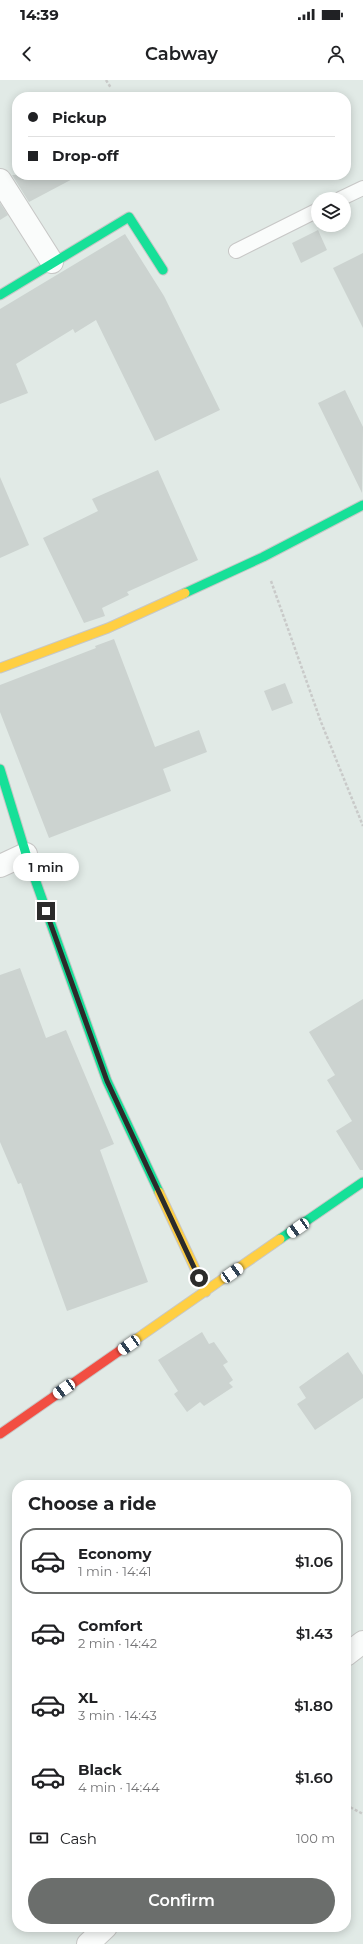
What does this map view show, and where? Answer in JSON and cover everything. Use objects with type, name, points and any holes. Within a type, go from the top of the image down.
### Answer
[{"type":"street","points":[[0,180],[52,262]]},
{"type":"street","points":[[0,295],[52,262],[130,217],[163,270]]},
{"type":"street","points":[[0,668],[108,628],[262,557],[363,505]]},
{"type":"street","points":[[0,769],[26,854],[107,1081],[206,1292]]},
{"type":"street","points":[[0,866],[26,854]]},
{"type":"street","points":[[0,1434],[363,1182]]},
{"type":"street","points":[[351,1651],[363,1642]]},
{"type":"street","points":[[88,1944],[101,1932]]},
{"type":"lane","points":[[351,194],[363,188]]},
{"type":"lane","points":[[236,251],[311,214]]},
{"type":"path","points":[[106,80],[111,88]]},
{"type":"path","points":[[262,557],[321,722],[363,826]]},
{"type":"path","points":[[351,1808],[363,1814]]},
{"type":"building","points":[[15,180],[71,180],[29,202]]},
{"type":"building","points":[[0,203],[8,215],[0,220]]},
{"type":"building","points":[[314,232],[319,232],[327,250],[301,263],[292,243]]},
{"type":"building","points":[[125,234],[164,296],[220,410],[155,441],[96,320],[75,333],[73,329],[16,364],[28,393],[0,404],[0,309]]},
{"type":"building","points":[[363,253],[363,328],[333,268]]},
{"type":"building","points":[[345,390],[363,427],[362,493],[318,403]]},
{"type":"building","points":[[158,470],[198,560],[127,592],[129,595],[102,608],[105,616],[84,623],[43,538],[98,511],[92,499]]},
{"type":"building","points":[[0,477],[29,545],[0,558]]},
{"type":"building","points":[[114,639],[155,747],[199,730],[207,752],[163,769],[171,791],[49,838],[0,712],[0,685],[96,648],[95,646]]},
{"type":"building","points":[[285,683],[293,703],[272,711],[264,691]]},
{"type":"building","points":[[20,968],[46,1038],[66,1030],[114,1144],[100,1150],[148,1282],[67,1311],[21,1183],[18,1184],[0,1142],[0,975]]},
{"type":"building","points":[[363,999],[363,1170],[360,1170],[336,1131],[352,1121],[327,1080],[335,1075],[309,1032]]},
{"type":"building","points":[[202,1332],[209,1344],[214,1342],[228,1362],[223,1365],[233,1380],[229,1383],[233,1387],[204,1406],[200,1402],[187,1412],[174,1394],[178,1391],[158,1360]]},
{"type":"building","points":[[348,1352],[363,1375],[363,1398],[315,1430],[297,1404],[306,1398],[299,1387]]},
{"type":"traffic: fast","points":[[0,295],[129,217],[163,270]]},
{"type":"traffic: fast","points":[[185,593],[263,557],[363,505]]},
{"type":"traffic: fast","points":[[0,769],[26,854],[107,1081],[159,1192]]},
{"type":"traffic: fast","points":[[280,1239],[363,1182]]},
{"type":"traffic: slow","points":[[0,668],[108,628],[185,593]]},
{"type":"traffic: slow","points":[[159,1192],[206,1292]]},
{"type":"traffic: slow","points":[[125,1347],[280,1239]]},
{"type":"traffic: jam","points":[[0,1434],[125,1347]]},
{"type":"route","points":[[46,911],[107,1081],[199,1278]]}]
